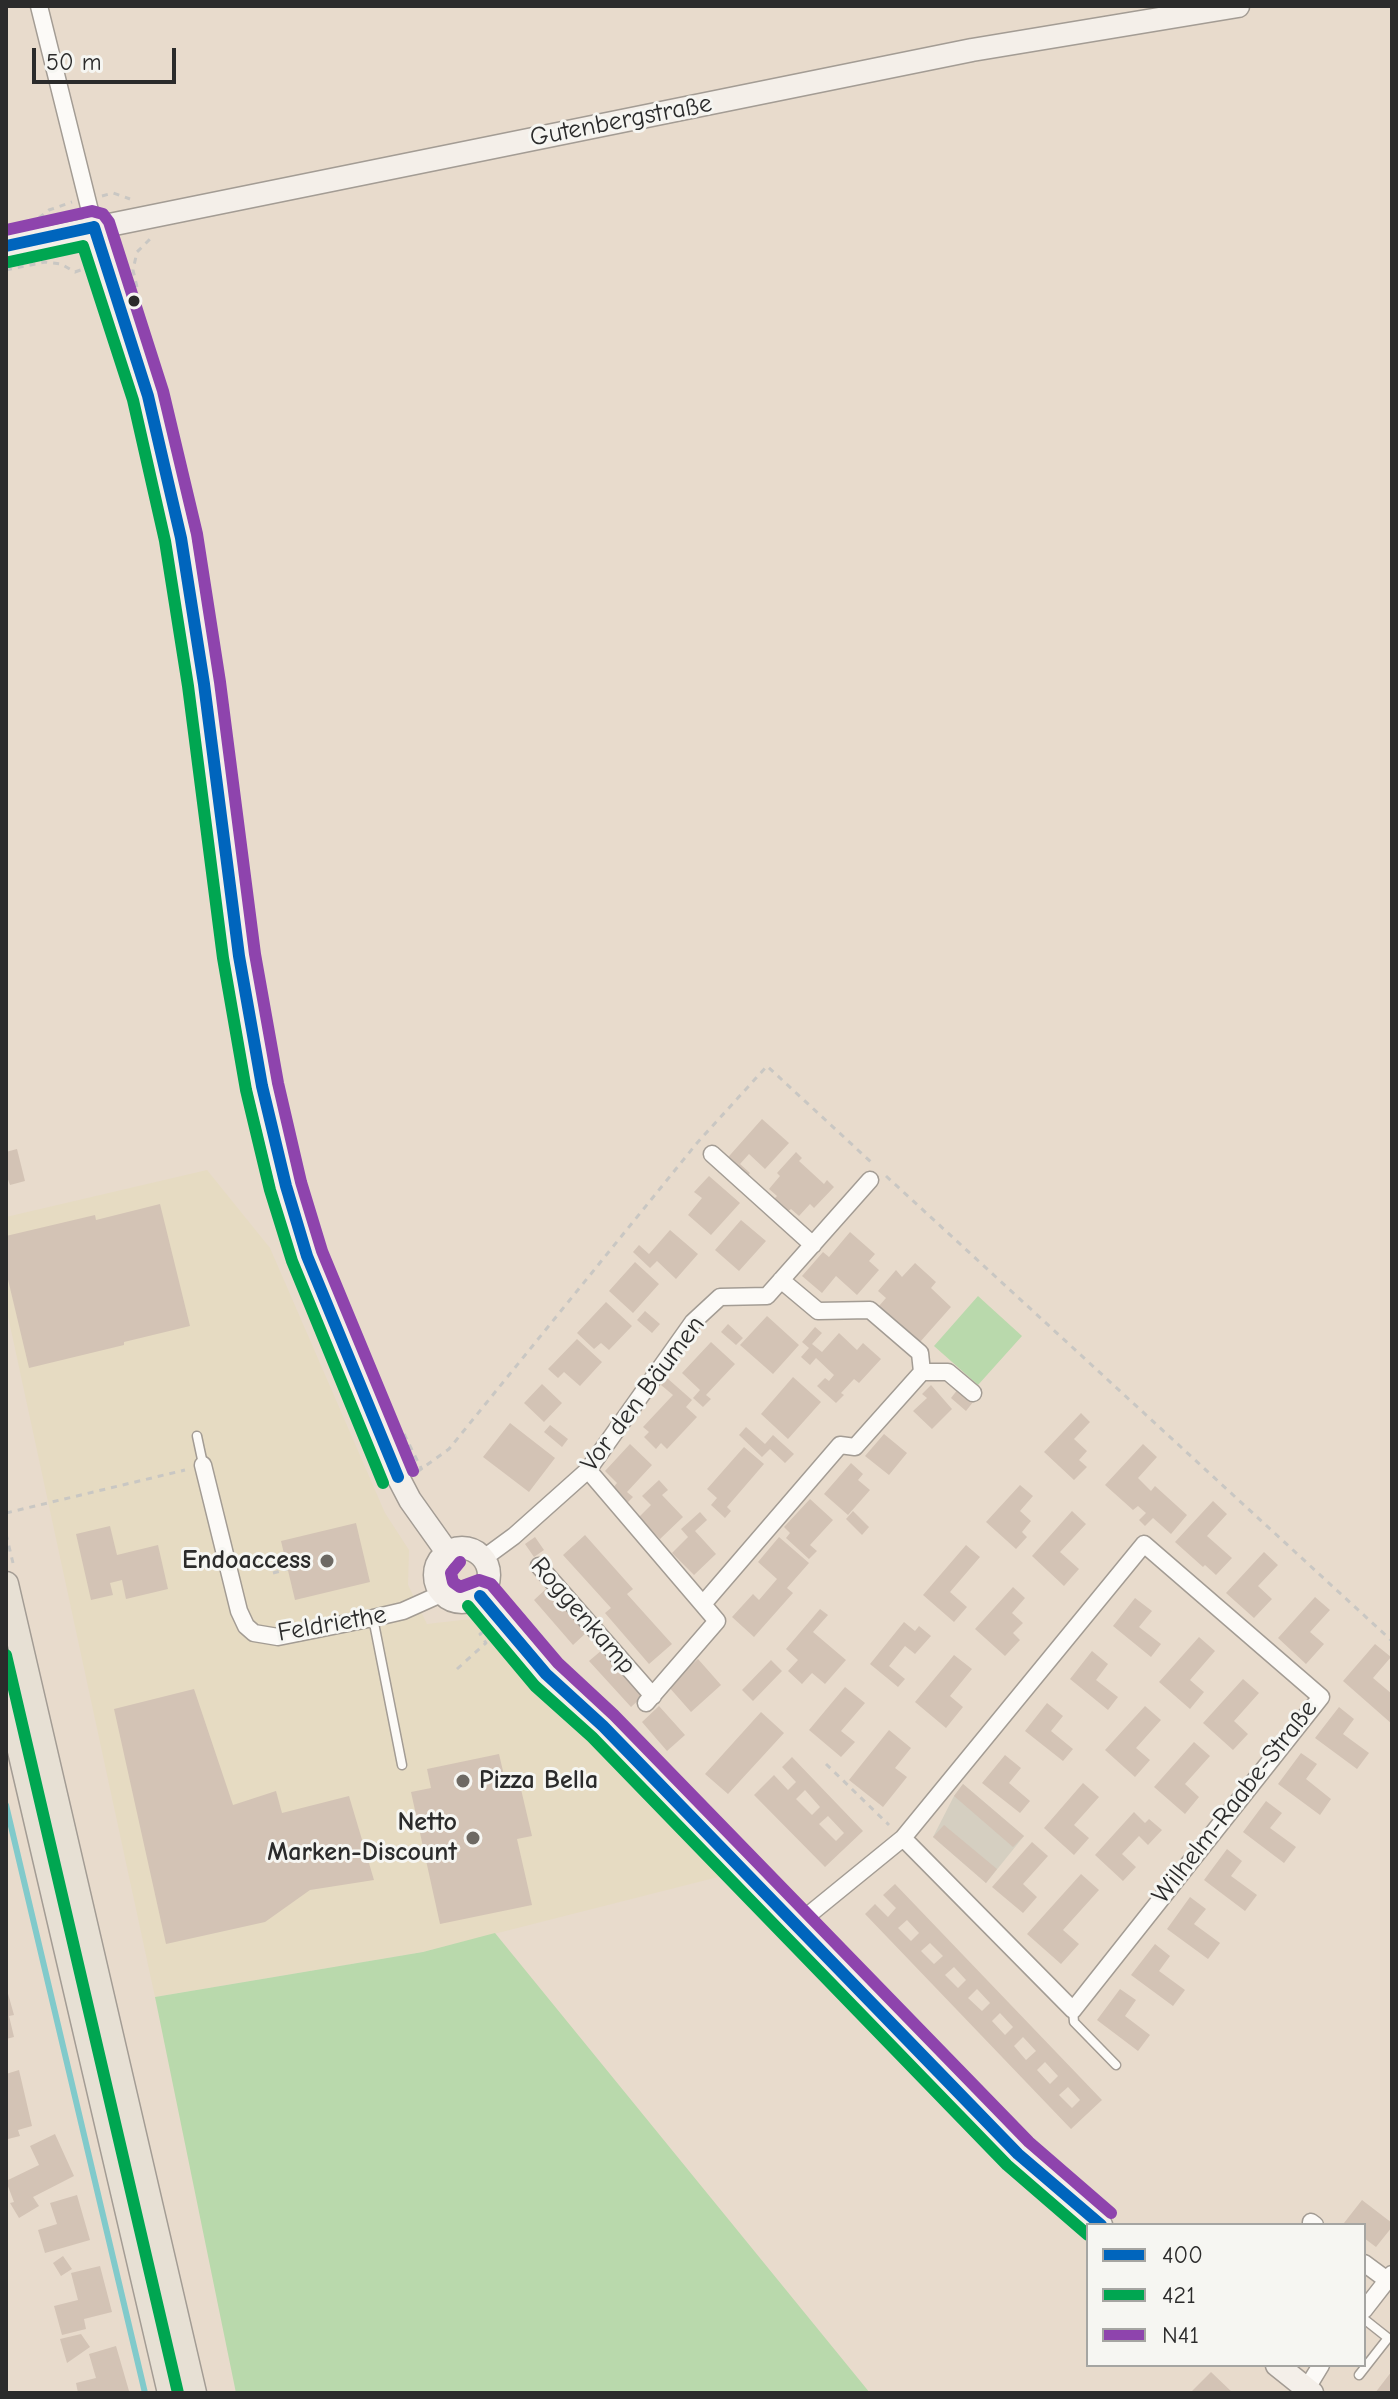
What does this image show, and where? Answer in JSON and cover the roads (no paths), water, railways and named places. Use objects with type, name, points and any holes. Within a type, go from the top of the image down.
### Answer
[{"type":"main road","points":[[6,1584],[194,2393]]},
{"type":"main road","points":[[6,1691],[170,2393]]},
{"type":"street","points":[[39,6],[94,227],[148,396],[181,538],[210,727],[239,956],[262,1086],[286,1186],[307,1256],[398,1477],[410,1500],[447,1552]]},
{"type":"street","name":"Gutenbergstraße","points":[[6,246],[1163,11],[1238,6]]},
{"type":"street","points":[[712,1154],[813,1245]]},
{"type":"street","name":"Vor den Bäumen","points":[[484,1558],[514,1536],[588,1470],[693,1322],[720,1297],[767,1296],[870,1180]]},
{"type":"street","points":[[588,1470],[703,1604],[840,1445],[855,1447],[922,1372],[920,1353],[870,1310],[818,1311],[781,1280]]},
{"type":"street","points":[[922,1372],[948,1372],[973,1393]]},
{"type":"street","name":"Feldriethe","points":[[203,1465],[239,1611],[246,1626],[254,1633],[278,1637],[373,1618],[403,1611],[441,1594]]},
{"type":"street","name":"Wilhelm-Raabe-Straße","points":[[795,1926],[903,1838],[1144,1544],[1321,1697],[1073,2010]]},
{"type":"street","points":[[466,1548],[484,1558],[489,1582],[480,1596],[465,1603],[456,1603],[441,1594],[436,1586],[435,1568],[447,1552],[466,1548]]},
{"type":"street","name":"Roggenkamp","points":[[539,1566],[649,1700],[717,1621],[703,1604]]},
{"type":"street","points":[[480,1596],[498,1621],[546,1674],[603,1726],[1018,2154],[1099,2223]]},
{"type":"street","points":[[903,1838],[1073,2010]]},
{"type":"street","points":[[1366,2264],[1390,2277],[1366,2307]]},
{"type":"street","points":[[1279,2367],[1308,2392],[1320,2367]]},
{"type":"lane","points":[[197,1436],[203,1465]]},
{"type":"lane","points":[[373,1618],[402,1765]]},
{"type":"lane","points":[[1073,2010],[1074,2022],[1116,2065]]},
{"type":"lane","points":[[1366,2321],[1388,2338],[1366,2366]]},
{"type":"lane","points":[[1359,2375],[1365,2367]]},
{"type":"waterway","points":[[6,1805],[145,2393]]},
{"type":"place","name":"Endoaccess","points":[[327,1561]]},
{"type":"place","name":"Pizza Bella","points":[[463,1781]]},
{"type":"place","name":"Netto Marken-Discount","points":[[473,1838]]}]
